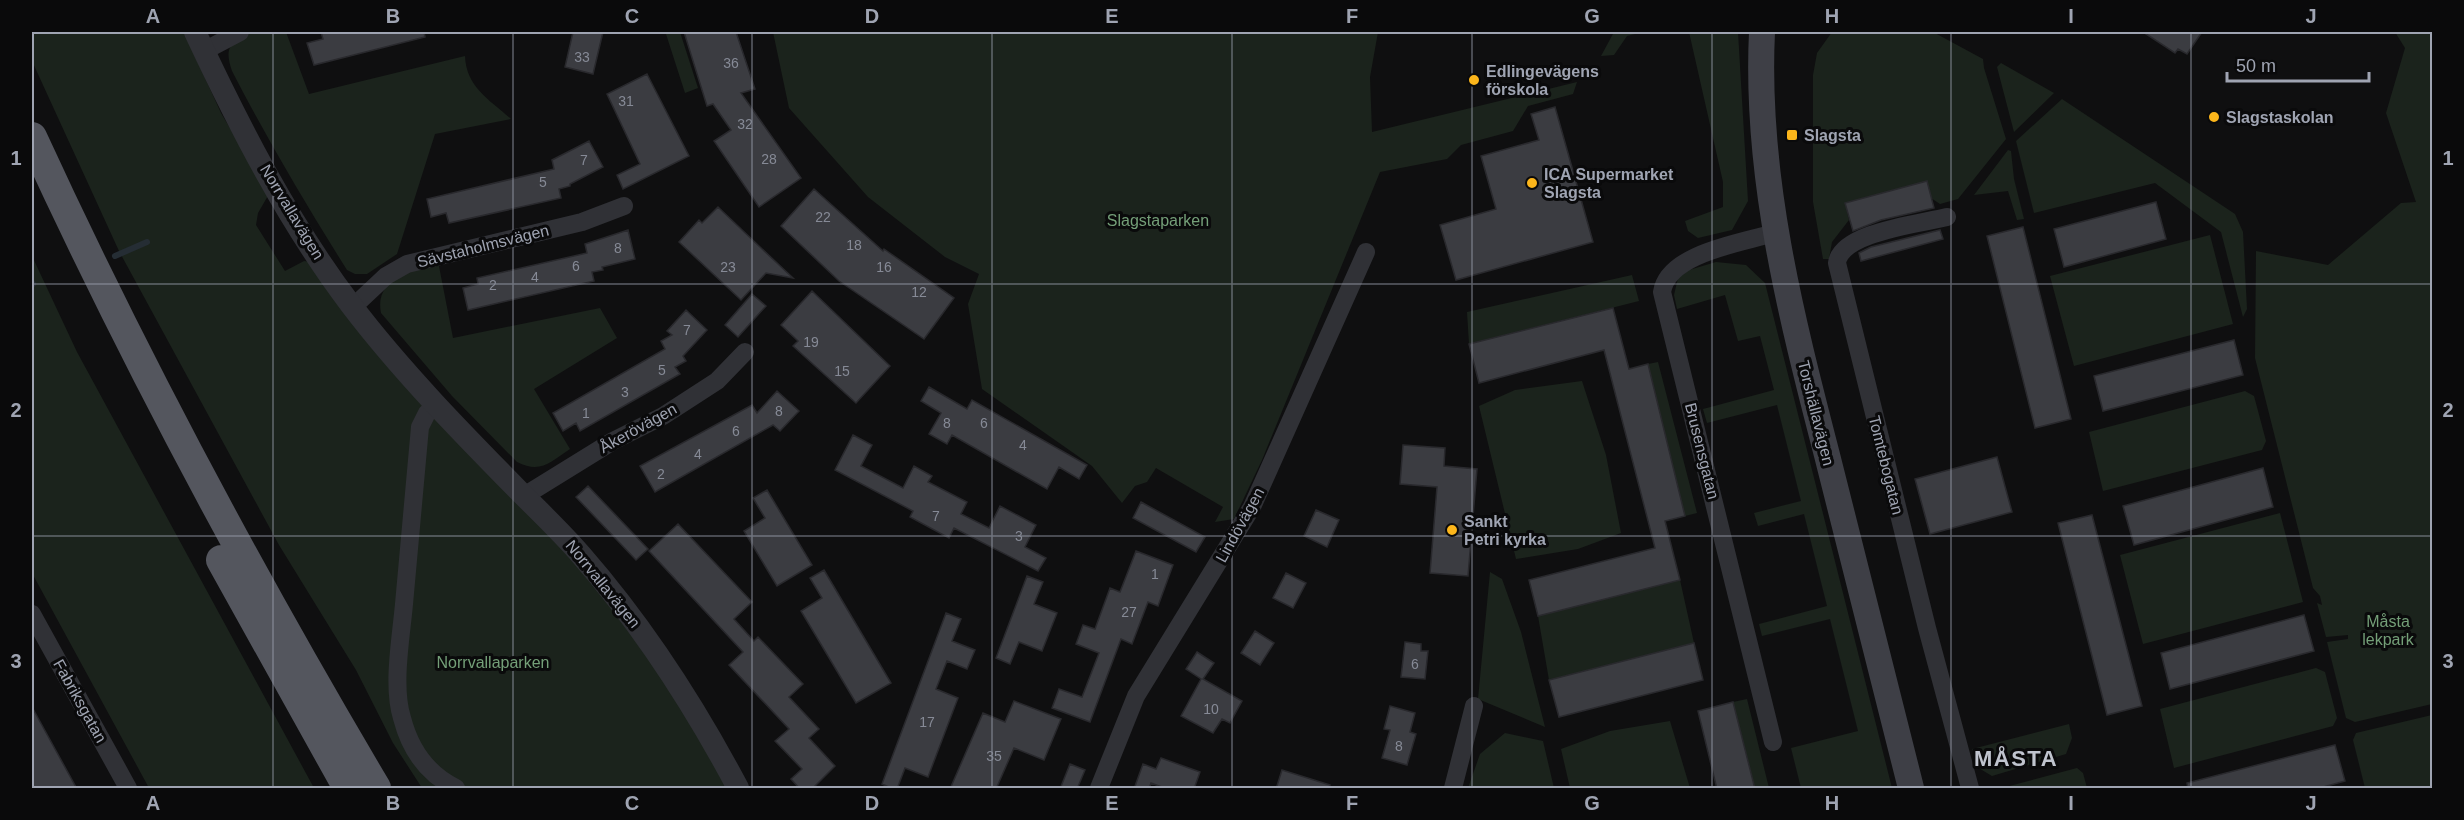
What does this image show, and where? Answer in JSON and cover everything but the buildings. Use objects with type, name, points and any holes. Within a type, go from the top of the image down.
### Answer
[{"type":"highway","points":[[32,137],[143,369],[219,514],[376,789]]},
{"type":"highway","points":[[32,185],[161,446],[260,632],[348,789]]},
{"type":"main road","name":"Torshällavägen","points":[[1762,32],[1760,66],[1763,150],[1774,233],[1803,361],[1911,789]]},
{"type":"street","points":[[200,41],[240,32]]},
{"type":"street","name":"Norrvallavägen","points":[[200,41],[215,77],[276,187],[352,306],[436,405],[580,554],[636,624],[675,678],[738,789]]},
{"type":"street","name":"Sävstaholmsvägen","points":[[352,306],[386,276],[407,264],[582,222],[624,206]]},
{"type":"street","name":"Tomtebogatan","points":[[1947,217],[1860,238],[1843,248],[1837,263],[1927,628],[1970,789]]},
{"type":"street","name":"Brusensgatan","points":[[1773,742],[1662,291],[1669,273],[1684,260],[1774,233]]},
{"type":"street","name":"Lindövägen","points":[[1099,789],[1136,696],[1252,507],[1366,252]]},
{"type":"street","name":"Åkerövägen","points":[[524,496],[613,441],[663,416],[717,381],[745,352]]},
{"type":"street","points":[[436,405],[427,413],[420,427],[399,651],[399,699],[404,726],[420,759],[432,772],[456,789]]},
{"type":"street","name":"Fabriksgatan","points":[[32,614],[128,789]]},
{"type":"street","points":[[1452,789],[1474,706]]},
{"type":"green space","name":"Norrvallaparken","points":[[32,32],[184,32],[221,113],[269,194],[258,213],[256,225],[285,271],[304,261],[312,262],[601,594],[664,679],[729,788],[422,788],[393,743],[356,670],[279,545],[119,251],[32,61]]},
{"type":"green space","points":[[254,32],[286,32],[309,94],[465,56],[466,67],[474,85],[511,119],[435,134],[397,254],[367,274],[355,274],[347,270],[317,221],[232,71],[229,62],[231,46]]},
{"type":"green space","points":[[680,32],[698,88],[685,93],[666,34]]},
{"type":"green space","name":"Slagstaparken","points":[[773,32],[1378,32],[1370,77],[1372,132],[1577,82],[1573,94],[1528,106],[1513,131],[1461,145],[1447,159],[1380,172],[1262,460],[1234,519],[1215,522],[1223,507],[1156,468],[1147,482],[1135,486],[1122,503],[1092,466],[982,389],[968,304],[979,274],[945,257],[868,197],[789,108]]},
{"type":"green space","points":[[1614,32],[1643,32],[1627,36],[1614,55],[1601,56]]},
{"type":"green space","points":[[1689,32],[1738,32],[1748,201],[1732,230],[1698,238],[1688,231],[1685,221],[1723,207],[1723,182]]},
{"type":"green space","points":[[1832,32],[1933,32],[1983,59],[2006,139],[1958,199],[1940,204],[1931,198],[1927,181],[1845,203],[1849,220],[1832,242],[1829,259],[1823,259],[1813,202],[1813,75],[1817,53]]},
{"type":"green space","name":"Måsta lekpark","points":[[2395,32],[2432,32],[2432,704],[2355,722],[2346,718],[2327,642],[2348,639],[2348,635],[2326,637],[2317,603],[2322,605],[2320,596],[2313,588],[2255,358],[2256,251],[2328,265],[2401,203],[2416,202],[2386,113],[2405,48]]},
{"type":"green space","points":[[2001,63],[2054,93],[2014,132],[1997,67]]},
{"type":"green space","points":[[2062,99],[2235,214],[2243,232],[2247,309],[2243,317],[2221,232],[2155,183],[2034,213],[2016,141]]},
{"type":"green space","points":[[2008,150],[2011,151],[2014,179],[2024,219],[2017,220],[2008,191],[1974,195]]},
{"type":"green space","points":[[2210,235],[2233,324],[2074,366],[2050,276]]},
{"type":"green space","points":[[32,256],[77,352],[314,788],[149,788],[32,573]]},
{"type":"green space","points":[[438,261],[453,338],[600,308],[617,338],[534,389],[570,449],[551,462],[533,467],[517,462],[452,396],[381,313],[380,301],[389,283],[417,267]]},
{"type":"green space","points":[[1716,262],[1746,265],[1765,283],[1892,788],[1801,788],[1791,748],[1858,731],[1830,619],[1762,636],[1759,624],[1827,606],[1804,514],[1758,526],[1754,513],[1801,501],[1777,405],[1707,423],[1703,409],[1774,390],[1760,336],[1738,341],[1725,295],[1677,309],[1674,295],[1678,278],[1689,270]]},
{"type":"green space","points":[[1632,275],[1639,301],[1469,344],[1467,312]]},
{"type":"green space","points":[[1658,362],[1697,513],[1685,516],[1648,364]]},
{"type":"green space","points":[[1582,381],[1606,455],[1621,533],[1578,549],[1516,559],[1479,406],[1515,390]]},
{"type":"green space","points":[[2245,391],[2254,396],[2266,441],[2262,450],[2103,491],[2089,432]]},
{"type":"green space","points":[[2280,513],[2303,602],[2143,644],[2120,555]]},
{"type":"green space","points":[[1490,572],[1502,579],[1521,632],[1545,727],[1478,699]]},
{"type":"green space","points":[[1680,580],[1694,643],[1549,680],[1538,616]]},
{"type":"green space","points":[[2316,668],[2325,672],[2337,718],[2333,726],[2174,768],[2160,709]]},
{"type":"green space","points":[[1747,699],[1769,788],[1755,788],[1733,702]]},
{"type":"green space","points":[[2432,715],[2432,788],[2365,788],[2353,740],[2356,733]]},
{"type":"green space","points":[[1670,721],[1690,788],[1570,788],[1561,749],[1610,731]]},
{"type":"green space","points":[[2069,724],[2072,738],[2066,754],[1992,776],[1977,767],[1972,749]]},
{"type":"green space","points":[[1505,733],[1543,741],[1554,788],[1468,788],[1480,754]]},
{"type":"green space","points":[[2077,768],[2083,773],[2087,788],[2002,788]]},
{"type":"waterway","points":[[115,256],[147,242]]},
{"type":"place","name":"Edlingevägens förskola","points":[[1474,80]]},
{"type":"place","name":"Slagstaskolan","points":[[2214,117]]},
{"type":"place","name":"Slagsta","points":[[1792,135]]},
{"type":"place","name":"ICA Supermarket Slagsta","points":[[1532,183]]},
{"type":"place","name":"Sankt Petri kyrka","points":[[1452,530]]},
{"type":"district","name":"MÅSTA","points":[[2016,758]]}]
